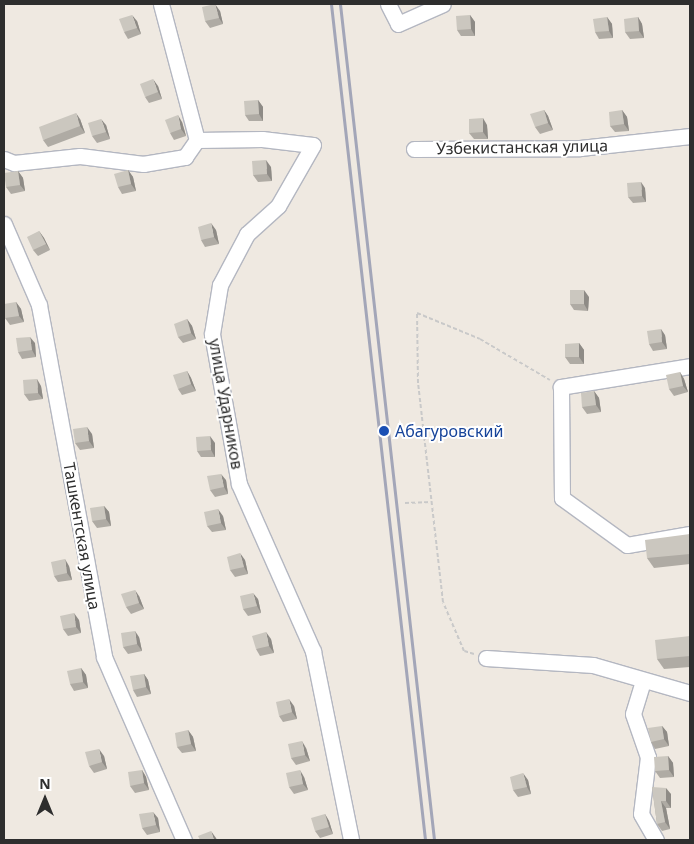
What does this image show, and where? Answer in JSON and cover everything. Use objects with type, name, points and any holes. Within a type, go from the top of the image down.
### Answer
[{"type":"street","points":[[4,159],[14,163],[80,156],[143,164],[185,157],[197,140],[161,4]]},
{"type":"street","points":[[388,4],[398,24],[443,4]]},
{"type":"street","name":"Узбекистанская улица","points":[[414,149],[580,148],[690,136]]},
{"type":"street","name":"улица Ударников","points":[[197,140],[262,139],[313,145],[278,206],[247,234],[220,285],[212,334],[239,484],[313,651],[351,840]]},
{"type":"street","name":"Ташкентская улица","points":[[4,224],[39,305],[104,657],[184,840]]},
{"type":"street","points":[[690,366],[561,387],[562,498],[627,545],[690,534]]},
{"type":"street","points":[[486,658],[593,666],[690,693]]},
{"type":"street","points":[[644,681],[633,714],[648,757],[640,814],[656,840]]},
{"type":"path","points":[[486,658],[464,651],[443,602],[418,383],[418,313],[480,340],[561,387]]},
{"type":"path","points":[[405,503],[432,502]]},
{"type":"building","points":[[215,4],[219,18],[205,21],[202,7]]},
{"type":"building","points":[[132,15],[137,28],[124,32],[119,19]]},
{"type":"building","points":[[470,15],[471,29],[457,30],[456,16]]},
{"type":"building","points":[[607,17],[609,31],[595,32],[593,19]]},
{"type":"building","points":[[638,17],[639,31],[625,32],[624,19]]},
{"type":"building","points":[[153,79],[158,92],[145,97],[140,84]]},
{"type":"building","points":[[258,100],[259,114],[245,115],[244,101]]},
{"type":"building","points":[[544,110],[548,123],[535,127],[530,114]]},
{"type":"building","points":[[622,110],[624,124],[610,126],[609,112]]},
{"type":"building","points":[[76,113],[80,126],[43,140],[39,127]]},
{"type":"building","points":[[178,115],[181,129],[170,133],[165,120]]},
{"type":"building","points":[[483,118],[483,132],[469,133],[469,119]]},
{"type":"building","points":[[101,119],[106,132],[92,136],[88,123]]},
{"type":"building","points":[[266,160],[267,174],[253,175],[252,161]]},
{"type":"building","points":[[128,170],[131,184],[118,187],[114,174]]},
{"type":"building","points":[[18,171],[20,185],[6,187],[4,173]]},
{"type":"building","points":[[641,182],[642,196],[628,197],[627,183]]},
{"type":"building","points":[[211,223],[214,237],[201,240],[198,227]]},
{"type":"building","points":[[39,231],[46,244],[33,250],[27,237]]},
{"type":"building","points":[[570,290],[584,290],[584,304],[570,304]]},
{"type":"building","points":[[16,302],[19,316],[5,318],[4,304]]},
{"type":"building","points":[[187,319],[191,333],[178,337],[174,324]]},
{"type":"building","points":[[661,329],[662,342],[649,344],[647,331]]},
{"type":"building","points":[[30,337],[32,350],[18,352],[16,338]]},
{"type":"building","points":[[579,343],[579,357],[565,357],[565,344]]},
{"type":"building","points":[[187,371],[191,384],[178,389],[173,375]]},
{"type":"building","points":[[680,372],[683,386],[669,389],[666,375]]},
{"type":"building","points":[[37,379],[38,393],[24,394],[23,380]]},
{"type":"building","points":[[594,391],[596,405],[582,407],[581,393]]},
{"type":"building","points":[[87,427],[89,441],[75,443],[73,429]]},
{"type":"building","points":[[210,436],[211,450],[197,451],[196,437]]},
{"type":"building","points":[[221,474],[224,487],[210,490],[207,476]]},
{"type":"building","points":[[104,506],[106,519],[92,521],[90,508]]},
{"type":"building","points":[[218,509],[221,523],[207,526],[204,512]]},
{"type":"building","points":[[690,534],[690,554],[647,558],[645,540]]},
{"type":"building","points":[[240,553],[244,567],[230,570],[227,557]]},
{"type":"building","points":[[65,559],[67,573],[54,576],[51,562]]},
{"type":"building","points":[[135,590],[139,603],[126,607],[121,594]]},
{"type":"building","points":[[253,593],[257,606],[243,609],[240,596]]},
{"type":"building","points":[[74,613],[76,627],[63,629],[60,616]]},
{"type":"building","points":[[135,631],[137,644],[123,647],[121,633]]},
{"type":"building","points":[[266,632],[269,646],[256,649],[252,636]]},
{"type":"building","points":[[690,636],[690,656],[657,659],[655,640]]},
{"type":"building","points":[[81,668],[83,682],[70,684],[67,671]]},
{"type":"building","points":[[144,674],[146,687],[133,690],[130,676]]},
{"type":"building","points":[[289,699],[292,712],[279,716],[276,702]]},
{"type":"building","points":[[662,726],[664,739],[651,742],[648,728]]},
{"type":"building","points":[[188,730],[191,744],[177,747],[175,733]]},
{"type":"building","points":[[302,741],[305,755],[291,758],[288,744]]},
{"type":"building","points":[[99,749],[102,762],[89,766],[85,752]]},
{"type":"building","points":[[668,756],[669,770],[655,771],[654,757]]},
{"type":"building","points":[[142,770],[144,783],[130,786],[128,772]]},
{"type":"building","points":[[300,770],[303,784],[289,787],[286,773]]},
{"type":"building","points":[[523,773],[527,787],[513,790],[510,777]]},
{"type":"building","points":[[652,787],[666,788],[666,801],[661,801],[665,822],[657,824]]},
{"type":"building","points":[[153,812],[156,825],[142,828],[139,814]]},
{"type":"building","points":[[325,814],[329,827],[315,831],[311,818]]},
{"type":"building","points":[[211,831],[214,840],[200,840],[198,836]]},
{"type":"railway","points":[[331,4],[425,840]]},
{"type":"railway","points":[[340,4],[434,840]]},
{"type":"place","name":"Абагуровский","points":[[384,431]]}]
